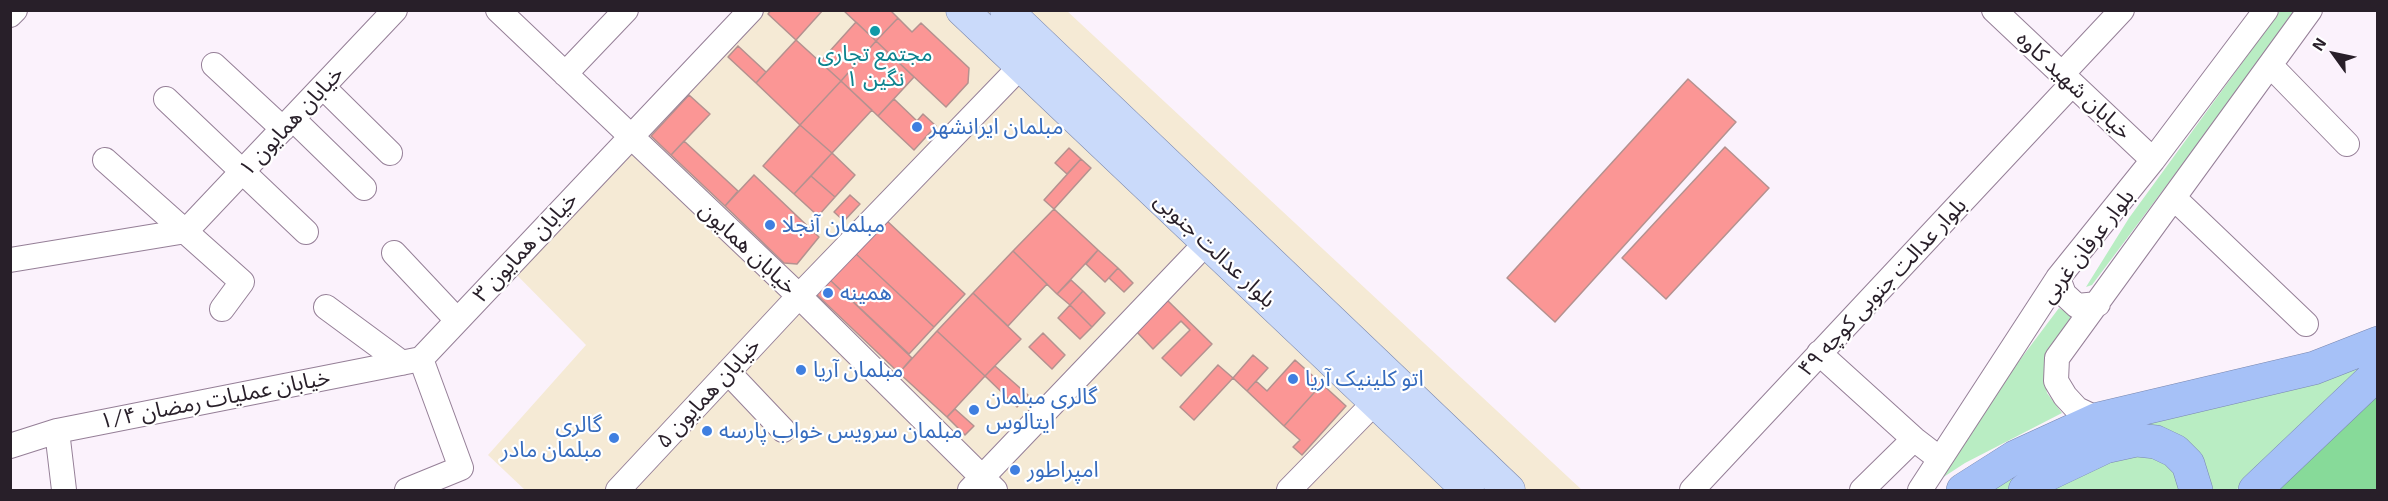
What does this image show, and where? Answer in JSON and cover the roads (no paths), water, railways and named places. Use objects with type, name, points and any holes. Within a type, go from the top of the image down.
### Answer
[{"type":"highway","points":[[1963,490],[2015,457],[2098,419],[2314,368],[2378,343]]},
{"type":"highway","points":[[2255,490],[2378,373]]},
{"type":"highway","points":[[2025,490],[2044,476],[2104,447],[2137,440],[2156,442],[2175,451],[2188,464],[2196,490]]},
{"type":"main road","name":"بلوار عدالت جنوبی","points":[[962,10],[1022,66],[1094,116],[1509,490]]},
{"type":"main road","name":"بلوار عدالت جنوبی","points":[[1006,10],[1094,116],[1207,242],[1468,490]]},
{"type":"street","points":[[10,15],[15,10]]},
{"type":"street","name":"خیابان همایون ۱","points":[[186,231],[395,10]]},
{"type":"street","name":"خیابان همایون","points":[[498,10],[799,296],[982,486]]},
{"type":"street","points":[[565,74],[626,10]]},
{"type":"street","name":"خیابان شهید کاوه","points":[[1994,10],[2153,160]]},
{"type":"street","name":"بلوار عدالت جنوبی کوچه ۴۹","points":[[1692,490],[1820,353],[2067,79],[2122,10]]},
{"type":"street","name":"بلوار عرفان غربی","points":[[1920,490],[2058,278],[2153,160],[2266,10]]},
{"type":"street","name":"بلوار عرفان غربی","points":[[2098,419],[2077,409],[2065,396],[2056,381],[2057,358],[2310,10]]},
{"type":"street","name":"خیابان همایون ۳","points":[[411,361],[457,320],[744,17]]},
{"type":"street","points":[[214,65],[364,188]]},
{"type":"street","points":[[2270,65],[2347,144]]},
{"type":"street","name":"خیابان همایون ۵","points":[[618,490],[799,296],[1022,66]]},
{"type":"street","points":[[323,87],[390,153]]},
{"type":"street","points":[[166,99],[306,232]]},
{"type":"street","points":[[105,160],[242,282],[222,309]]},
{"type":"street","points":[[2174,198],[2306,324]]},
{"type":"street","points":[[10,260],[186,231]]},
{"type":"street","points":[[982,486],[1092,363],[1207,242]]},
{"type":"street","points":[[394,254],[457,320]]},
{"type":"street","points":[[2058,278],[2064,294],[2077,306],[2098,304]]},
{"type":"street","points":[[326,307],[411,361],[461,468],[407,490]]},
{"type":"street","points":[[1820,353],[1914,439],[1940,459]]},
{"type":"street","name":"خیابان عملیات رمضان ۱/۴","points":[[10,446],[57,431],[411,361]]},
{"type":"street","points":[[728,372],[783,430]]},
{"type":"street","points":[[1289,490],[1375,402]]},
{"type":"street","points":[[57,431],[64,490]]},
{"type":"street","points":[[1862,490],[1914,439]]},
{"type":"place","name":"مجتمع تجاری نگین ۱","points":[[875,31]]},
{"type":"place","name":"مبلمان ایرانشهر","points":[[917,127]]},
{"type":"place","name":"مبلمان آنجلا","points":[[770,225]]},
{"type":"place","name":"همینه","points":[[828,293]]},
{"type":"place","name":"مبلمان آریا","points":[[801,370]]},
{"type":"place","name":"اتو کلینیک آریا","points":[[1293,379]]},
{"type":"place","name":"گالری مبلمان ایتالوس","points":[[974,410]]},
{"type":"place","name":"مبلمان سرویس خواب پارسه","points":[[707,431]]},
{"type":"place","name":"گالری مبلمان مادر","points":[[614,438]]},
{"type":"place","name":"امپراطور","points":[[1015,470]]}]
